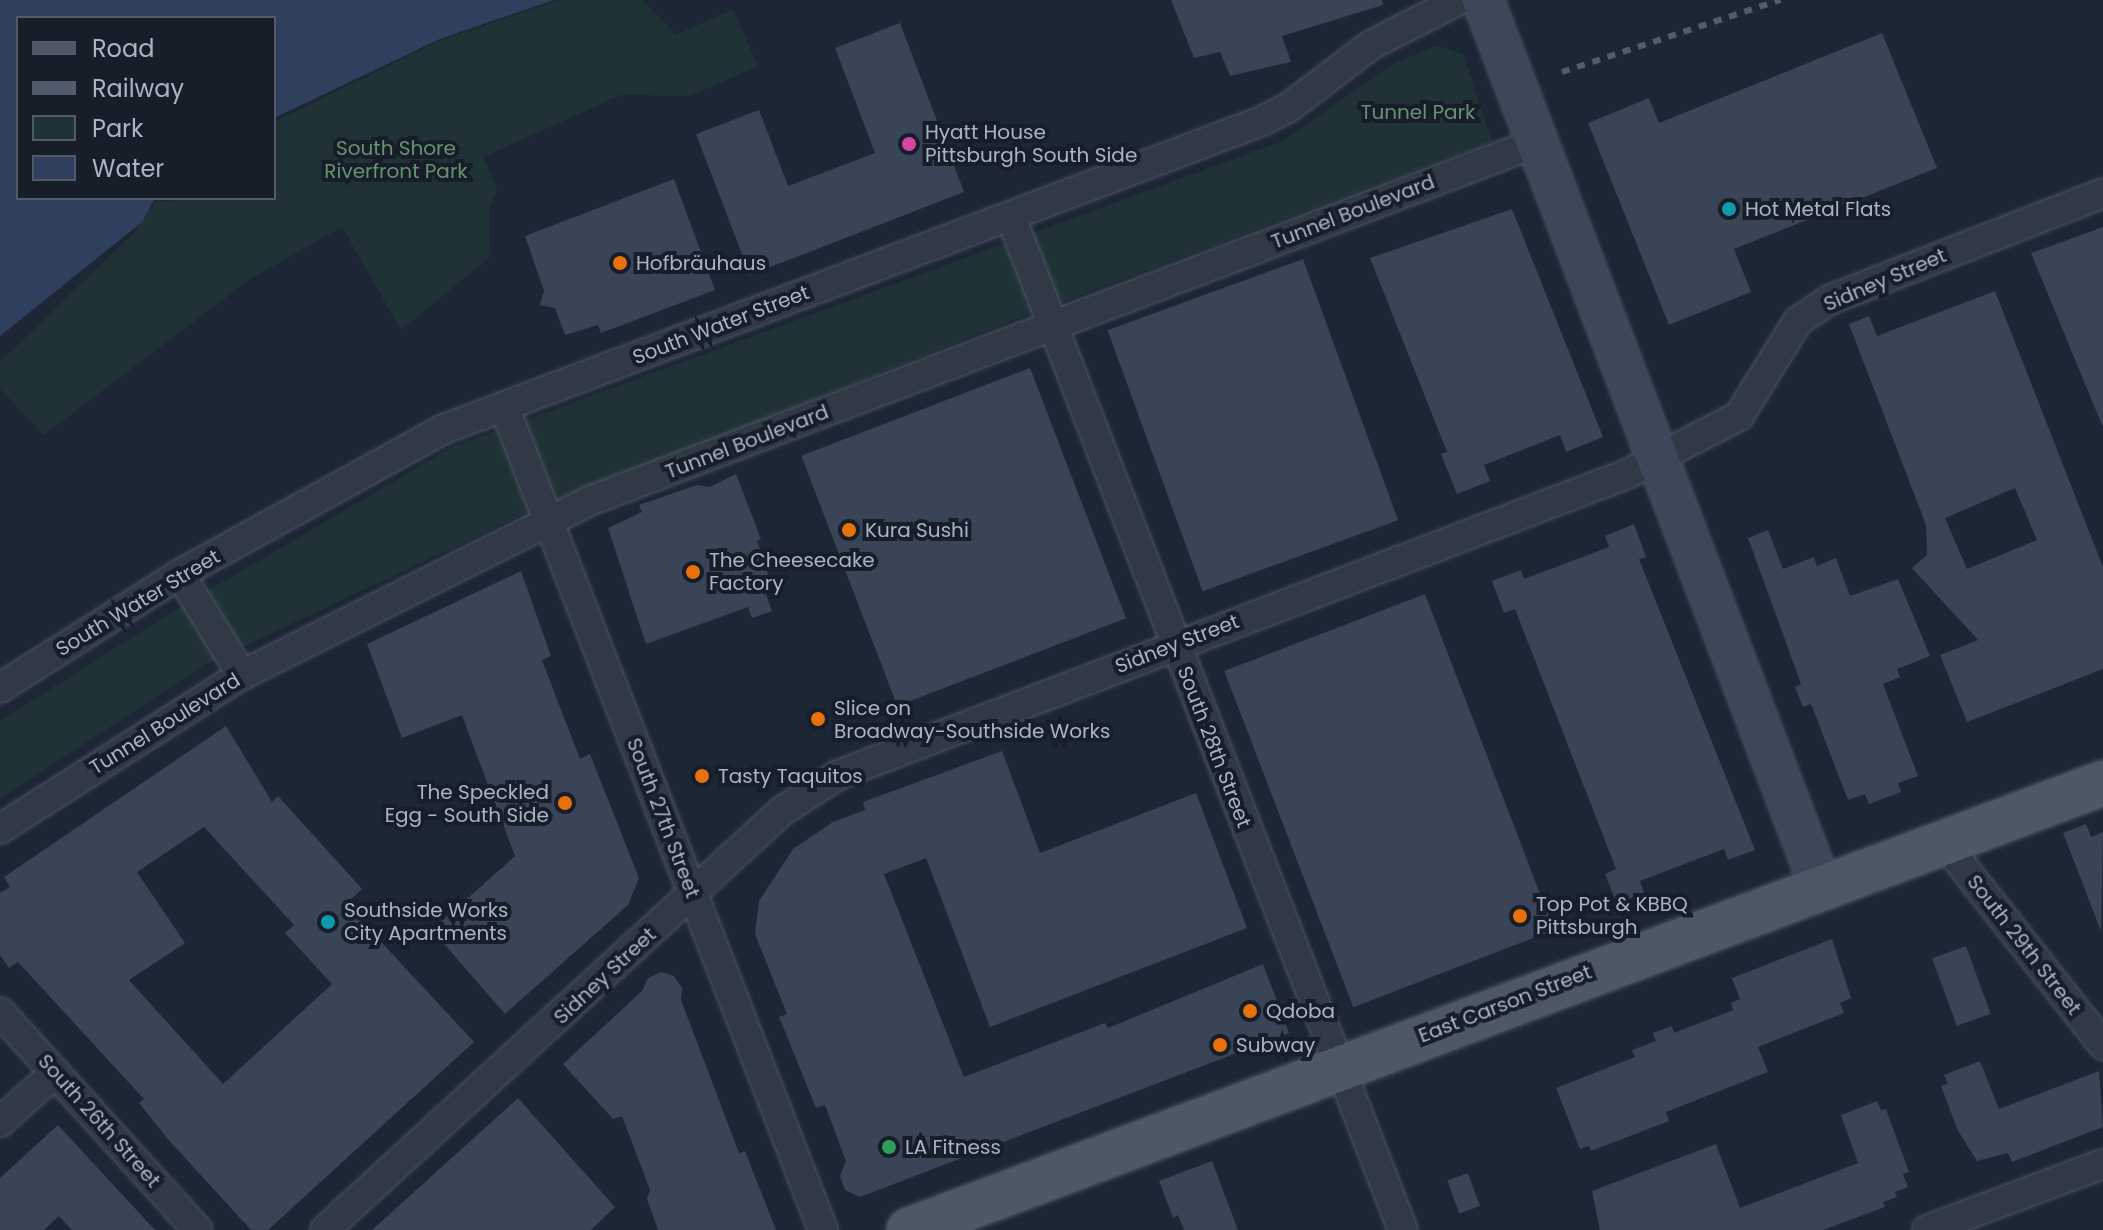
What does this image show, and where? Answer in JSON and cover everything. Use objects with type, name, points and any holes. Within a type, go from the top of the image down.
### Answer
[{"type":"main road","points":[[1483,0],[1821,887]]},
{"type":"main road","name":"East Carson Street","points":[[909,1230],[2103,783]]},
{"type":"street","name":"South Water Street","points":[[0,688],[180,574],[444,429],[1262,121],[1288,108],[1371,45],[1459,0]]},
{"type":"street","name":"Tunnel Boulevard","points":[[0,829],[242,675],[548,520],[1536,143]]},
{"type":"street","name":"Sidney Street","points":[[325,1230],[782,811],[838,775],[1613,480],[1739,416],[1798,321],[1829,300],[2103,193]]},
{"type":"street","name":"South 28th Street","points":[[1011,217],[1337,1068],[1403,1230]]},
{"type":"street","name":"South 27th Street","points":[[504,406],[823,1230]]},
{"type":"street","points":[[180,574],[242,675]]},
{"type":"street","name":"South 29th Street","points":[[1945,844],[2103,1045]]},
{"type":"street","name":"South 26th Street","points":[[0,1012],[198,1230]]},
{"type":"street","points":[[0,1122],[55,1073]]},
{"type":"street","points":[[1927,1230],[2103,1164]]},
{"type":"green space","name":"South Shore Riverfront Park","points":[[560,0],[642,0],[676,35],[733,9],[758,66],[690,96],[621,95],[483,157],[497,188],[489,211],[490,257],[401,330],[342,227],[250,279],[44,435],[0,389],[0,362],[135,232],[155,201],[276,200],[276,121],[439,41]]},
{"type":"green space","name":"Tunnel Park","points":[[1437,46],[1463,54],[1492,142],[1013,320],[522,515],[205,665],[0,799],[0,721],[172,612],[452,447],[1283,141],[1394,63]]},
{"type":"water","points":[[0,0],[554,0],[440,39],[276,117],[276,16],[16,16],[16,200],[154,200],[142,222],[0,336]]},
{"type":"building","points":[[1171,0],[1382,0],[1383,5],[1282,36],[1291,62],[1230,76],[1220,52],[1194,58]]},
{"type":"building","name":"Hyatt House Pittsburgh South Side","points":[[900,23],[964,192],[750,275],[696,134],[759,110],[788,186],[875,153],[835,48]]},
{"type":"building","name":"Hot Metal Flats","points":[[1882,33],[1937,168],[1734,249],[1751,292],[1669,325],[1588,123],[1649,98],[1659,123]]},
{"type":"building","name":"Hofbräuhaus","points":[[674,179],[715,290],[601,333],[598,325],[565,335],[555,308],[540,305],[544,291],[525,236]]},
{"type":"building","points":[[1512,209],[1603,437],[1566,452],[1560,435],[1484,465],[1490,481],[1457,494],[1441,454],[1447,452],[1370,258]]},
{"type":"building","points":[[2103,227],[2103,425],[2102,425],[2031,253]]},
{"type":"building","points":[[1303,259],[1398,520],[1203,591],[1108,330]]},
{"type":"building","points":[[1995,291],[2103,567],[2103,669],[1967,722],[1940,655],[1978,640],[1912,568],[1927,555],[1926,525],[1849,324],[1869,316],[1877,336]],"holes":[[[2015,488],[2037,540],[1967,569],[1945,518]]]},
{"type":"building","points":[[1030,368],[1126,618],[897,706],[801,456]]},
{"type":"building","name":"The Cheesecake Factory","points":[[736,474],[761,539],[757,541],[772,586],[764,589],[772,611],[752,618],[748,607],[646,644],[608,528],[642,512],[639,505],[697,485],[710,487]]},
{"type":"building","points":[[1634,524],[1646,557],[1639,559],[1755,850],[1728,860],[1724,849],[1640,881],[1644,893],[1617,904],[1605,874],[1616,869],[1515,609],[1504,613],[1492,581],[1521,570],[1524,579],[1609,547],[1605,536]]},
{"type":"building","points":[[1768,530],[1783,569],[1814,557],[1817,566],[1836,558],[1850,596],[1898,579],[1930,656],[1897,669],[1900,677],[1883,684],[1918,776],[1898,783],[1901,792],[1869,804],[1865,794],[1848,800],[1811,704],[1803,707],[1795,687],[1801,684],[1748,538]]},
{"type":"building","points":[[521,571],[551,656],[542,660],[580,759],[590,754],[639,878],[628,905],[505,1014],[432,930],[515,856],[462,715],[402,738],[367,644]]},
{"type":"building","points":[[1425,594],[1554,930],[1353,1007],[1224,671]]},
{"type":"building","points":[[226,726],[272,802],[278,796],[362,889],[346,904],[474,1042],[268,1230],[251,1230],[166,1137],[139,1103],[144,1099],[18,962],[9,968],[0,955],[0,893],[10,887],[4,877]],"holes":[[[204,827],[294,925],[285,933],[332,984],[223,1084],[129,980],[185,943],[137,872]]]},
{"type":"building","points":[[1002,751],[1040,853],[1196,793],[1247,928],[990,1027],[926,858],[884,874],[964,1077],[1105,1023],[1108,1028],[1263,964],[1289,1033],[860,1197],[845,1190],[840,1176],[846,1161],[825,1105],[816,1108],[779,1017],[787,1014],[755,934],[759,901],[793,849],[833,822],[865,810],[863,802]]},
{"type":"building","points":[[2086,824],[2091,837],[2103,832],[2101,931],[2063,833]]},
{"type":"building","points":[[1832,939],[1851,998],[1840,1003],[1844,1013],[1758,1047],[1768,1072],[1666,1112],[1669,1121],[1591,1151],[1589,1146],[1580,1149],[1556,1088],[1635,1057],[1632,1050],[1656,1041],[1653,1033],[1672,1026],[1674,1033],[1733,1010],[1731,1003],[1740,999],[1732,978]]},
{"type":"building","points":[[1966,946],[1991,1014],[1957,1026],[1932,958]]},
{"type":"building","points":[[661,972],[674,976],[682,988],[681,1000],[739,1153],[745,1151],[776,1230],[658,1230],[647,1199],[650,1190],[622,1116],[613,1119],[563,1064],[642,991],[648,978]]},
{"type":"building","points":[[1980,1061],[1999,1109],[2099,1071],[2103,1127],[2012,1162],[2008,1153],[1977,1161],[1958,1131],[1941,1086],[1948,1084],[1944,1075]]},
{"type":"building","points":[[518,1098],[615,1207],[591,1230],[372,1230]]},
{"type":"building","points":[[1877,1101],[1881,1110],[1886,1109],[1909,1172],[1903,1174],[1908,1187],[1895,1192],[1897,1197],[1883,1202],[1885,1207],[1823,1230],[1600,1230],[1592,1191],[1716,1144],[1740,1208],[1858,1163],[1841,1115]]},
{"type":"building","points":[[58,1125],[155,1230],[72,1230],[59,1216],[44,1230],[0,1230],[0,1178]]},
{"type":"building","points":[[1212,1161],[1238,1230],[1184,1230],[1178,1215],[1173,1218],[1159,1181]]},
{"type":"building","points":[[1468,1173],[1480,1206],[1459,1213],[1447,1181]]},
{"type":"railway","points":[[1562,72],[1780,0]]},
{"type":"place","name":"Hyatt House Pittsburgh South Side","points":[[909,144]]},
{"type":"place","name":"Hot Metal Flats","points":[[1729,209]]},
{"type":"place","name":"Hofbräuhaus","points":[[620,263]]},
{"type":"place","name":"Kura Sushi","points":[[849,530]]},
{"type":"place","name":"The Cheesecake Factory","points":[[693,572]]},
{"type":"place","name":"Slice on Broadway-Southside Works","points":[[818,719]]},
{"type":"place","name":"Tasty Taquitos","points":[[702,776]]},
{"type":"place","name":"The Speckled Egg - South Side","points":[[565,803]]},
{"type":"place","name":"Top Pot & KBBQ Pittsburgh","points":[[1520,916]]},
{"type":"place","name":"Southside Works City Apartments","points":[[328,922]]},
{"type":"place","name":"Qdoba","points":[[1250,1011]]},
{"type":"place","name":"Subway","points":[[1220,1045]]},
{"type":"place","name":"LA Fitness","points":[[889,1147]]}]
